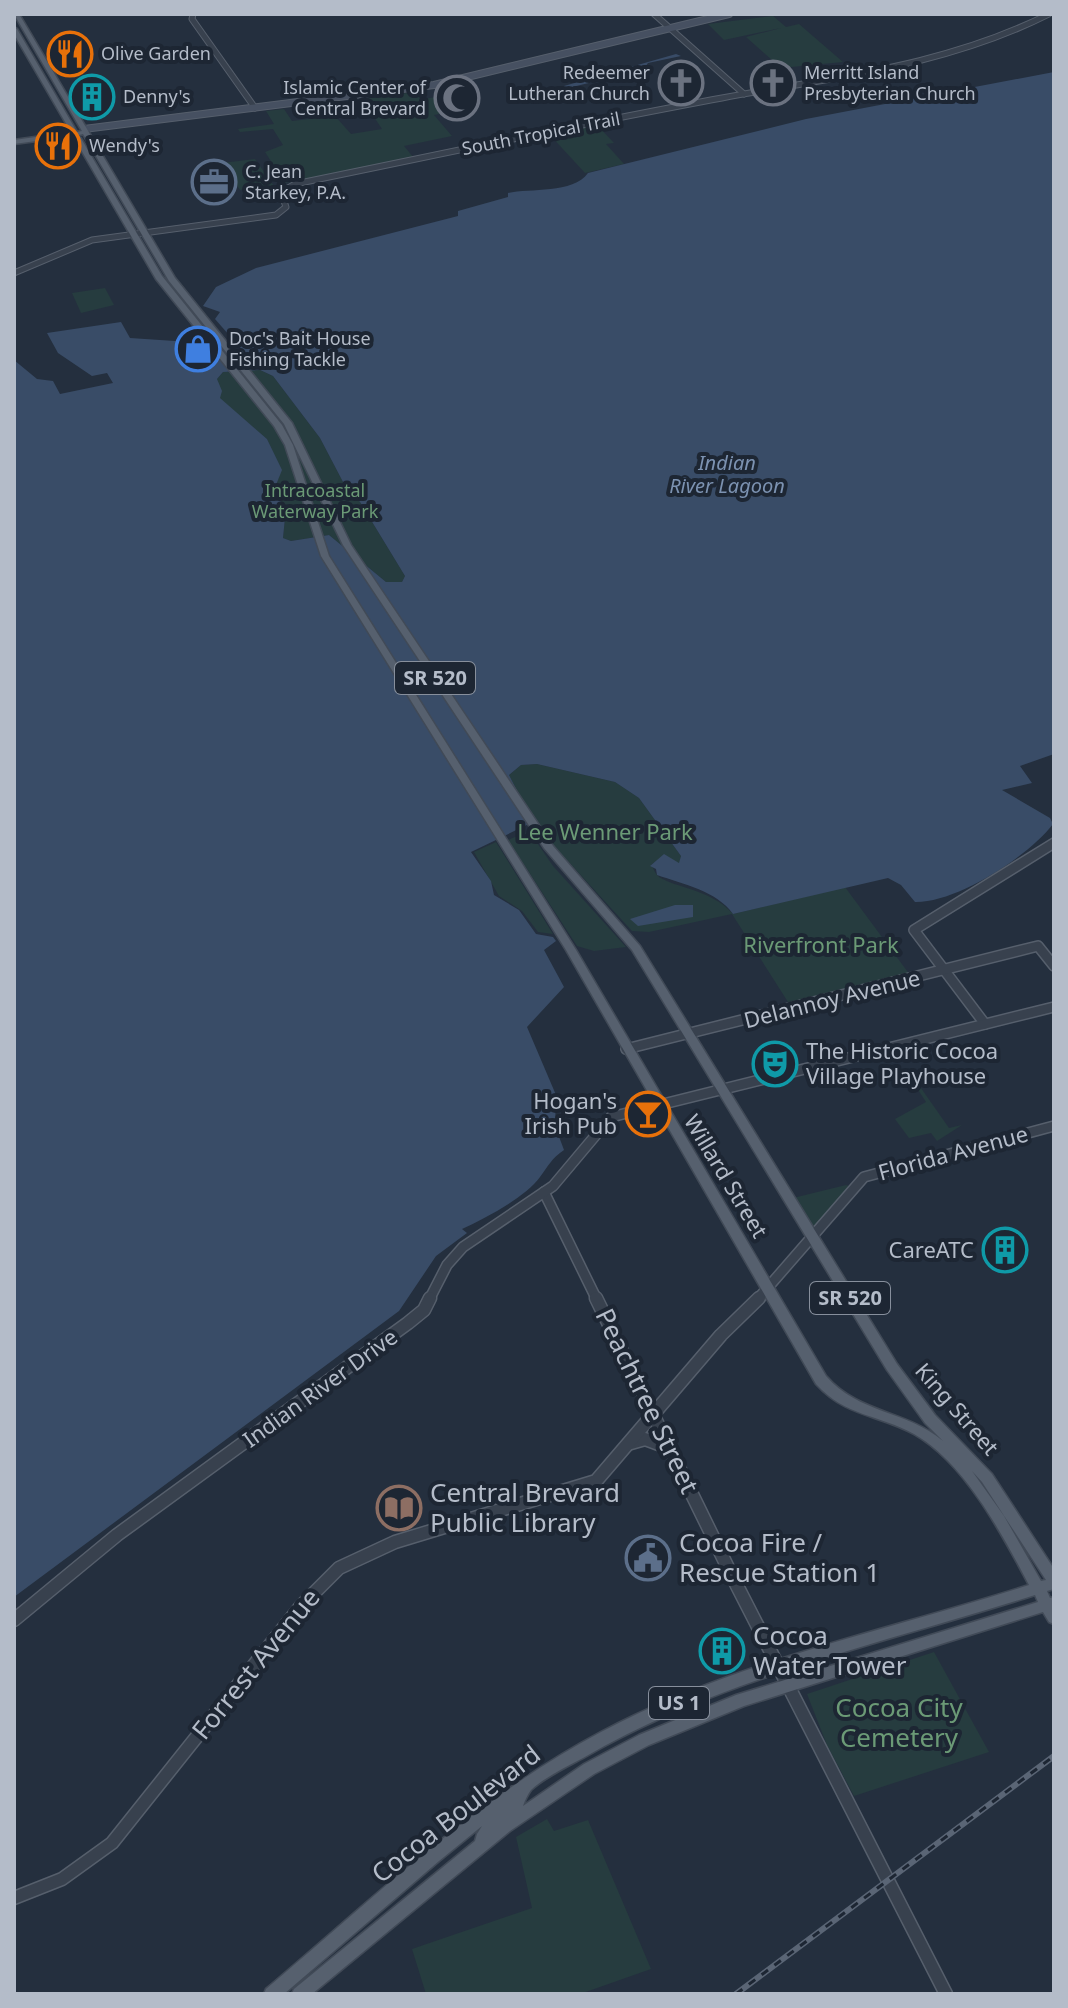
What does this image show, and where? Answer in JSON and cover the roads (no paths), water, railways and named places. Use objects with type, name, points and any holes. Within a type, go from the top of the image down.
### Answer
[{"type":"main road","name":"SR 520","points":[[16,14],[58,87],[132,235],[169,292]]},
{"type":"main road","points":[[16,139],[461,80],[729,14]]},
{"type":"main road","name":"SR 520","points":[[14,29],[172,279],[300,444],[334,523],[538,832],[558,861],[636,948],[723,1089]]},
{"type":"main road","points":[[30,57],[44,64]]},
{"type":"main road","points":[[43,79],[58,87]]},
{"type":"main road","points":[[169,292],[177,294],[200,315]]},
{"type":"main road","name":"Willard Street","points":[[169,292],[278,425],[289,445],[315,531],[336,573],[571,950],[825,1386],[851,1405],[929,1436],[963,1471]]},
{"type":"main road","name":"King Street","points":[[723,1089],[914,1399],[987,1478],[1035,1547],[1054,1582]]},
{"type":"main road","name":"King Street","points":[[963,1471],[1052,1608]]},
{"type":"main road","points":[[1035,1547],[1054,1562]]},
{"type":"main road","name":"Cocoa Boulevard","points":[[272,1994],[497,1806],[606,1736],[647,1716],[780,1668],[1054,1582]]},
{"type":"main road","name":"Cocoa Boulevard","points":[[300,1994],[505,1826],[589,1769],[644,1740],[715,1709],[1052,1608]]},
{"type":"main road","points":[[505,1826],[512,1805],[525,1786]]},
{"type":"main road","points":[[472,1852],[491,1826],[497,1806]]},
{"type":"street","points":[[193,14],[192,19],[255,108]]},
{"type":"street","points":[[654,14],[744,94]]},
{"type":"street","name":"South Tropical Trail","points":[[145,233],[276,215],[286,207],[281,192],[295,184],[744,94],[913,64],[1020,29],[1049,14]]},
{"type":"street","points":[[14,273],[84,242],[145,233]]},
{"type":"street","points":[[985,1024],[914,930],[1054,843]]},
{"type":"street","name":"Delannoy Avenue","points":[[626,1049],[693,1039],[1038,946],[1054,966]]},
{"type":"street","points":[[660,1104],[1054,1007]]},
{"type":"street","name":"Indian River Drive","points":[[14,1620],[117,1535],[424,1310],[447,1265],[463,1247],[544,1192],[562,1176],[611,1117],[660,1104]]},
{"type":"street","name":"Florida Avenue","points":[[854,1185],[873,1173],[1054,1126]]},
{"type":"street","name":"Forrest Avenue","points":[[14,1898],[62,1879],[112,1843],[301,1606],[339,1568],[395,1542],[596,1481],[721,1335],[769,1289],[854,1185]]},
{"type":"street","name":"Peachtree Street","points":[[544,1192],[788,1686],[946,1994]]},
{"type":"street","points":[[631,1443],[659,1441],[670,1449]]},
{"type":"water","points":[[676,54],[681,56],[648,63],[643,70],[568,88],[550,98],[522,98]]},
{"type":"water","name":"Indian River Lagoon","points":[[1054,72],[1054,754],[1020,766],[1032,783],[1002,790],[1050,818],[1053,824],[1010,863],[950,895],[915,902],[901,885],[888,878],[733,914],[709,894],[657,875],[656,869],[650,866],[664,854],[679,863],[681,856],[639,798],[615,782],[537,764],[521,765],[509,775],[533,822],[471,852],[491,881],[494,895],[519,910],[536,934],[553,937],[556,941],[544,950],[564,987],[527,1027],[556,1095],[555,1126],[564,1150],[524,1193],[462,1229],[467,1233],[436,1256],[399,1311],[14,1597],[14,360],[37,379],[53,381],[60,394],[113,383],[107,373],[92,376],[58,353],[47,333],[121,322],[130,338],[190,342],[196,358],[241,355],[243,351],[215,319],[220,312],[203,306],[216,287],[256,268],[458,216],[458,211],[508,197],[508,193],[562,187],[581,180],[588,173],[806,119]],"holes":[[[260,370],[273,376],[320,438],[343,482],[360,502],[405,576],[402,582],[386,582],[329,535],[291,541],[283,538],[285,518],[276,485],[282,470],[267,439],[220,398],[222,391],[217,379],[223,372]]]},
{"type":"water","points":[[675,905],[693,905],[693,917],[638,926],[630,919]]},
{"type":"railway","points":[[736,1994],[1054,1756]]},
{"type":"place","name":"Olive Garden","points":[[70,54]]},
{"type":"place","name":"Redeemer Lutheran Church","points":[[681,83]]},
{"type":"place","name":"Merritt Island Presbyterian Church","points":[[773,83]]},
{"type":"place","name":"Denny's","points":[[92,97]]},
{"type":"place","name":"Islamic Center of Central Brevard","points":[[457,98]]},
{"type":"place","name":"Wendy's","points":[[58,146]]},
{"type":"place","name":"C. Jean Starkey, P.A.","points":[[214,182]]},
{"type":"place","name":"Doc's Bait House Fishing Tackle","points":[[198,349]]},
{"type":"place","name":"The Historic Cocoa Village Playhouse","points":[[775,1064]]},
{"type":"place","name":"Hogan's Irish Pub","points":[[648,1114]]},
{"type":"place","name":"CareATC","points":[[1005,1250]]},
{"type":"place","name":"Central Brevard Public Library","points":[[399,1508]]},
{"type":"place","name":"Cocoa Fire / Rescue Station 1","points":[[648,1558]]},
{"type":"place","name":"Cocoa Water Tower","points":[[722,1651]]},
{"type":"park label","name":"Intracoastal Waterway Park","points":[[315,501]]},
{"type":"park label","name":"Lee Wenner Park","points":[[605,832]]},
{"type":"park label","name":"Riverfront Park","points":[[821,945]]},
{"type":"park label","name":"Cocoa City Cemetery","points":[[899,1723]]}]
